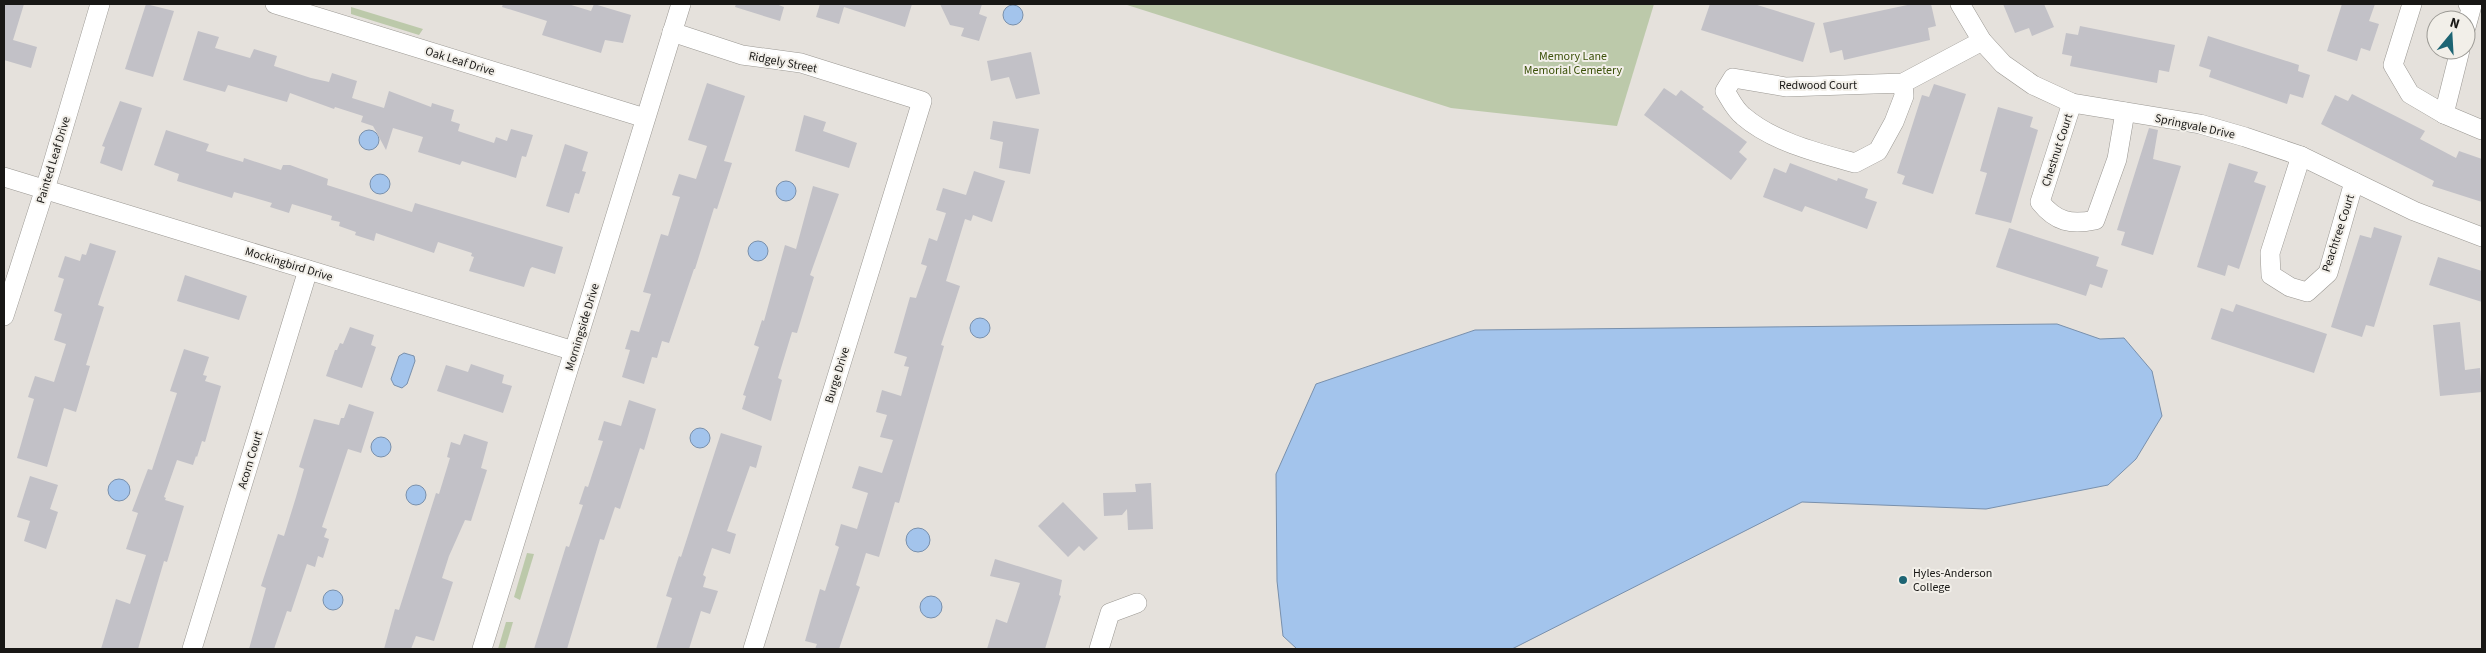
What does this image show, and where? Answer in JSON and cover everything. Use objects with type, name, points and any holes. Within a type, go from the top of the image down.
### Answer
[{"type":"street","name":"Painted Leaf Drive","points":[[4,316],[45,190],[100,4]]},
{"type":"street","name":"Oak Leaf Drive","points":[[275,4],[645,118]]},
{"type":"street","name":"Morningside Drive","points":[[482,649],[680,4]]},
{"type":"street","name":"Springvale Drive","points":[[1960,4],[1982,41],[2004,64],[2034,85],[2072,103],[2200,124],[2246,137],[2301,156],[2414,211],[2482,237]]},
{"type":"street","points":[[2412,4],[2393,65],[2410,94],[2444,114],[2482,130]]},
{"type":"street","name":"Ridgely Street","points":[[672,32],[742,55],[801,64],[922,101]]},
{"type":"street","name":"Redwood Court","points":[[1903,83],[1904,96],[1894,122],[1878,150],[1856,163],[1814,152],[1772,134],[1742,116],[1725,91],[1733,78],[1786,87],[1903,83],[1982,41]]},
{"type":"street","points":[[2444,114],[2458,60]]},
{"type":"street","name":"Burge Drive","points":[[752,649],[922,101]]},
{"type":"street","name":"Chestnut Court","points":[[2072,103],[2040,202],[2050,214],[2076,224],[2095,220],[2117,159],[2125,112]]},
{"type":"street","name":"Peachtree Court","points":[[2301,156],[2270,253],[2271,275],[2290,288],[2307,292],[2328,273],[2354,182]]},
{"type":"street","name":"Mockingbird Drive","points":[[4,177],[574,352]]},
{"type":"street","name":"Acorn Court","points":[[192,649],[308,270]]},
{"type":"street","points":[[1098,649],[1110,613],[1138,604]]},
{"type":"green space","name":"Memory Lane Memorial Cemetery","points":[[1124,4],[1654,4],[1617,126],[1451,108]]},
{"type":"green space","points":[[351,7],[423,29],[419,35],[351,14]]},
{"type":"green space","points":[[527,553],[534,554],[520,600],[514,597]]},
{"type":"green space","points":[[506,622],[513,622],[505,649],[498,649]]},
{"type":"water","points":[[1013,5],[1020,8],[1023,15],[1020,22],[1013,25],[1006,22],[1003,15],[1006,8]]},
{"type":"water","points":[[369,130],[376,133],[379,140],[376,147],[369,150],[362,147],[359,140],[362,133]]},
{"type":"water","points":[[380,174],[387,177],[390,184],[387,191],[380,194],[373,191],[370,184],[373,177]]},
{"type":"water","points":[[786,181],[793,184],[796,191],[793,198],[786,201],[779,198],[776,191],[779,184]]},
{"type":"water","points":[[758,241],[765,244],[768,251],[765,258],[758,261],[751,258],[748,251],[751,244]]},
{"type":"water","points":[[980,318],[987,321],[990,328],[987,335],[980,338],[973,335],[970,328],[973,321]]},
{"type":"water","points":[[2057,324],[2100,339],[2124,338],[2152,371],[2162,416],[2136,459],[2108,485],[1986,509],[1802,502],[1512,649],[1297,649],[1283,636],[1277,581],[1276,474],[1316,384],[1475,330]]},
{"type":"water","points":[[404,353],[414,356],[415,361],[407,384],[402,388],[394,385],[391,379],[399,356]]},
{"type":"water","points":[[700,428],[707,431],[710,438],[707,445],[700,448],[693,445],[690,438],[693,431]]},
{"type":"water","points":[[381,437],[388,440],[391,447],[388,454],[381,457],[374,454],[371,447],[374,440]]},
{"type":"water","points":[[119,479],[127,482],[130,490],[127,498],[119,501],[111,498],[108,490],[111,482]]},
{"type":"water","points":[[416,485],[423,488],[426,495],[423,502],[416,505],[409,502],[406,495],[409,488]]},
{"type":"water","points":[[918,528],[927,531],[930,540],[927,549],[918,552],[909,549],[906,540],[909,531]]},
{"type":"water","points":[[333,590],[340,593],[343,600],[340,607],[333,610],[326,607],[323,600],[326,593]]},
{"type":"water","points":[[931,596],[939,599],[942,607],[939,615],[931,618],[923,615],[920,607],[923,599]]},
{"type":"building","points":[[4,4],[24,4],[13,40],[37,47],[31,68],[4,60]]},
{"type":"building","points":[[146,4],[174,11],[153,77],[125,69]]},
{"type":"building","points":[[503,4],[568,4],[591,11],[594,4],[631,15],[623,43],[605,40],[601,53],[542,35],[547,21],[502,7]]},
{"type":"building","points":[[736,4],[776,4],[784,7],[780,21],[735,7]]},
{"type":"building","points":[[820,4],[912,4],[905,27],[844,7],[839,24],[816,17]]},
{"type":"building","points":[[940,4],[982,4],[979,14],[987,17],[979,41],[961,36],[964,28],[950,25]]},
{"type":"building","points":[[1710,4],[1754,4],[1815,23],[1803,62],[1701,30]]},
{"type":"building","points":[[1912,4],[1931,4],[1936,26],[1928,28],[1930,40],[1844,60],[1842,50],[1830,53],[1823,23]]},
{"type":"building","points":[[2003,4],[2044,4],[2054,27],[2032,36],[2029,28],[2015,33]]},
{"type":"building","points":[[2342,4],[2375,4],[2369,21],[2379,24],[2370,51],[2361,48],[2357,61],[2327,51]]},
{"type":"building","points":[[2080,26],[2175,45],[2169,72],[2159,70],[2157,83],[2070,66],[2072,56],[2062,54],[2066,33],[2078,35]]},
{"type":"building","points":[[198,31],[219,37],[215,48],[250,58],[254,49],[277,56],[274,66],[311,78],[329,82],[332,73],[357,81],[352,98],[384,108],[389,91],[431,107],[432,103],[454,110],[451,121],[460,124],[458,131],[494,143],[496,137],[507,141],[511,129],[533,135],[526,157],[522,156],[516,178],[462,161],[460,165],[418,152],[423,137],[393,128],[386,150],[373,126],[361,122],[363,116],[335,107],[334,109],[290,93],[287,102],[228,85],[225,92],[183,80]]},
{"type":"building","points":[[2208,36],[2299,65],[2298,71],[2310,75],[2303,98],[2290,94],[2287,104],[2209,77],[2211,70],[2199,66]]},
{"type":"building","points":[[1031,52],[1040,94],[1016,99],[1009,77],[991,81],[987,61]]},
{"type":"building","points":[[707,83],[745,96],[724,161],[732,163],[717,209],[714,208],[669,343],[662,341],[657,358],[652,357],[644,384],[622,377],[630,350],[625,349],[631,330],[639,332],[651,294],[643,292],[661,234],[668,236],[680,197],[672,195],[679,174],[696,179],[707,146],[688,140]]},
{"type":"building","points":[[1934,84],[1966,94],[1933,194],[1902,184],[1905,176],[1897,173],[1922,95],[1929,97]]},
{"type":"building","points":[[1664,88],[1676,96],[1681,90],[1704,107],[1702,109],[1747,142],[1739,152],[1747,159],[1731,180],[1644,115]]},
{"type":"building","points":[[2352,94],[2425,131],[2420,139],[2456,158],[2459,151],[2482,159],[2482,202],[2432,186],[2434,181],[2321,124],[2335,95],[2348,101]]},
{"type":"building","points":[[120,101],[142,108],[122,171],[100,163],[105,147],[102,146]]},
{"type":"building","points":[[1998,107],[2033,117],[2030,127],[2038,130],[2011,223],[1975,214],[1987,173],[1980,171]]},
{"type":"building","points":[[804,115],[826,122],[823,131],[857,143],[849,168],[795,151]]},
{"type":"building","points":[[993,121],[1039,129],[1030,174],[999,168],[1003,142],[990,139]]},
{"type":"building","points":[[2149,128],[2158,130],[2153,159],[2181,166],[2153,255],[2121,245],[2125,232],[2117,230]]},
{"type":"building","points":[[166,130],[209,144],[206,151],[243,162],[244,158],[281,170],[283,165],[290,165],[328,179],[327,185],[412,212],[415,203],[563,247],[555,274],[532,267],[524,287],[469,271],[474,257],[471,256],[472,253],[438,242],[434,253],[376,233],[374,241],[355,235],[356,232],[339,226],[340,222],[331,220],[332,216],[292,204],[289,213],[270,207],[272,203],[234,192],[232,198],[177,181],[179,174],[154,165]]},
{"type":"building","points":[[565,144],[588,152],[582,171],[586,172],[579,194],[575,193],[569,213],[546,206]]},
{"type":"building","points":[[1790,163],[1837,181],[1838,178],[1868,189],[1865,198],[1877,202],[1867,229],[1805,206],[1802,212],[1763,197],[1774,168],[1786,173]]},
{"type":"building","points":[[2229,163],[2258,172],[2254,182],[2266,186],[2239,269],[2228,265],[2225,276],[2197,267]]},
{"type":"building","points":[[974,171],[1005,181],[992,222],[973,215],[971,221],[965,219],[946,281],[960,286],[941,345],[944,346],[899,503],[895,502],[879,557],[866,553],[856,585],[860,587],[839,649],[815,649],[817,644],[805,641],[820,589],[825,591],[839,547],[835,545],[841,524],[857,529],[868,493],[852,488],[859,466],[882,473],[893,440],[880,437],[887,415],[876,412],[882,390],[901,396],[909,367],[904,366],[907,357],[894,353],[910,297],[916,298],[927,266],[921,264],[929,238],[937,241],[946,213],[936,210],[943,188],[966,195]]},
{"type":"building","points":[[813,186],[839,194],[810,275],[814,277],[797,333],[792,332],[778,378],[782,380],[771,421],[742,409],[746,396],[743,395],[759,347],[754,345],[762,320],[764,321],[785,245],[796,249]]},
{"type":"building","points":[[2374,227],[2402,236],[2374,327],[2366,325],[2362,337],[2331,327],[2360,235],[2371,238]]},
{"type":"building","points":[[2009,228],[2099,257],[2096,266],[2108,270],[2102,288],[2090,284],[2086,296],[1996,267]]},
{"type":"building","points":[[90,243],[116,251],[98,305],[104,307],[86,365],[90,366],[76,412],[64,408],[47,467],[17,458],[34,399],[28,397],[35,376],[54,382],[66,344],[54,340],[62,314],[54,311],[64,279],[58,277],[65,256],[80,261],[82,254],[86,255]]},
{"type":"building","points":[[2438,257],[2482,271],[2482,302],[2429,285]]},
{"type":"building","points":[[185,275],[247,296],[239,320],[177,301]]},
{"type":"building","points":[[2236,304],[2327,334],[2314,373],[2211,339],[2221,308],[2233,312]]},
{"type":"building","points":[[2460,322],[2465,370],[2480,368],[2482,392],[2440,396],[2433,325]]},
{"type":"building","points":[[350,327],[374,335],[371,345],[376,347],[362,388],[326,376],[335,350],[337,350],[340,343],[343,344]]},
{"type":"building","points":[[184,349],[209,357],[203,375],[207,376],[205,381],[221,386],[205,442],[202,441],[193,465],[177,460],[164,497],[166,498],[165,500],[184,506],[167,562],[164,561],[138,649],[101,649],[116,599],[130,604],[146,555],[126,549],[138,513],[132,511],[148,469],[152,470],[177,393],[170,391]]},
{"type":"building","points":[[471,364],[504,375],[502,383],[512,386],[503,413],[437,391],[446,365],[468,372]]},
{"type":"building","points":[[629,400],[656,409],[644,450],[640,448],[620,509],[615,507],[604,540],[600,539],[567,649],[534,649],[566,546],[569,547],[583,505],[579,504],[585,486],[588,487],[603,441],[598,440],[604,421],[621,426]]},
{"type":"building","points":[[349,404],[374,412],[361,453],[348,449],[322,527],[327,529],[324,537],[329,539],[323,558],[318,556],[315,567],[307,564],[291,612],[287,611],[274,649],[249,649],[266,588],[261,586],[278,534],[284,536],[304,469],[299,467],[314,419],[339,425],[341,418],[344,418]]},
{"type":"building","points":[[721,433],[762,446],[756,468],[750,466],[727,531],[736,534],[730,554],[712,548],[703,575],[706,577],[703,587],[718,591],[710,614],[701,611],[689,649],[656,649],[672,598],[666,596],[679,556],[681,557]]},
{"type":"building","points":[[464,434],[488,442],[481,468],[487,470],[471,521],[465,520],[449,556],[442,578],[453,582],[434,641],[416,636],[411,649],[384,649],[395,609],[399,610],[436,493],[439,494],[450,458],[447,457],[451,442],[460,445]]},
{"type":"building","points":[[30,476],[58,485],[50,509],[58,512],[46,549],[24,541],[30,521],[17,517]]},
{"type":"building","points":[[1151,483],[1153,529],[1128,530],[1127,509],[1122,515],[1104,516],[1103,493],[1136,492],[1135,484]]},
{"type":"building","points":[[1063,502],[1098,538],[1084,551],[1079,546],[1068,557],[1038,526]]},
{"type":"building","points":[[995,559],[1062,580],[1059,595],[1061,596],[1045,649],[987,649],[996,619],[1007,623],[1020,583],[990,576]]},
{"type":"place","name":"Hyles-Anderson College","points":[[1903,580]]}]
